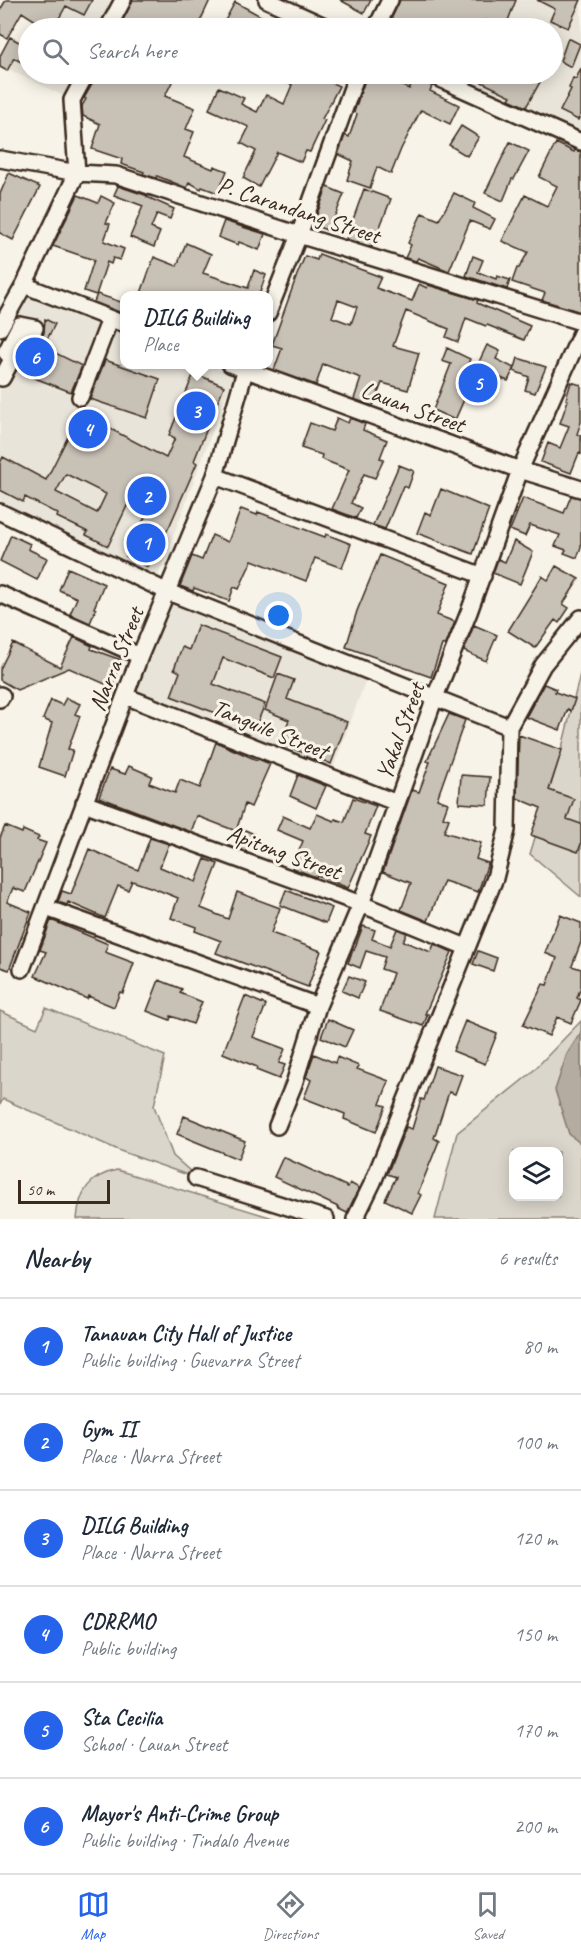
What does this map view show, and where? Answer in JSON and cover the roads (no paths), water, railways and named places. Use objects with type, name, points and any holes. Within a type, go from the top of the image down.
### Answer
[{"type":"street","points":[[113,18],[123,0]]},
{"type":"street","points":[[267,0],[308,18]]},
{"type":"street","points":[[381,18],[390,0]]},
{"type":"street","points":[[0,327],[24,285],[77,173],[72,100],[81,84]]},
{"type":"street","points":[[273,300],[353,84]]},
{"type":"street","points":[[451,84],[581,142]]},
{"type":"street","name":"P. Carandang Street","points":[[0,159],[77,173],[116,175],[299,235],[581,322]]},
{"type":"street","points":[[24,285],[117,322],[80,398]]},
{"type":"street","name":"Yakal Street","points":[[277,1126],[294,1084],[318,1006],[361,904],[520,470],[581,333]]},
{"type":"street","points":[[2,378],[12,359]]},
{"type":"street","name":"Narra Street","points":[[22,969],[140,656],[215,476],[240,369]]},
{"type":"street","name":"Lauan Street","points":[[249,369],[520,470],[581,489]]},
{"type":"street","points":[[215,476],[483,576]]},
{"type":"street","points":[[0,512],[168,592],[508,727]]},
{"type":"street","points":[[0,594],[140,656]]},
{"type":"street","points":[[355,1219],[373,1182],[495,878],[507,831],[508,727],[543,665],[581,618]]},
{"type":"street","name":"Tanguile Street","points":[[125,696],[398,803]]},
{"type":"street","name":"Apitong Street","points":[[84,803],[361,904],[466,948]]},
{"type":"street","points":[[46,908],[318,1006]]},
{"type":"street","points":[[196,1178],[326,1219]]},
{"type":"place","name":"Mayor's Anti-Crime Group","points":[[35,357]]},
{"type":"place","name":"Sta Cecilia","points":[[478,383]]},
{"type":"place","name":"DILG Building","points":[[196,411]]},
{"type":"place","name":"CDRRMO","points":[[88,429]]},
{"type":"place","name":"Gym II","points":[[147,496]]},
{"type":"place","name":"Tanauan City Hall of Justice","points":[[146,543]]}]
